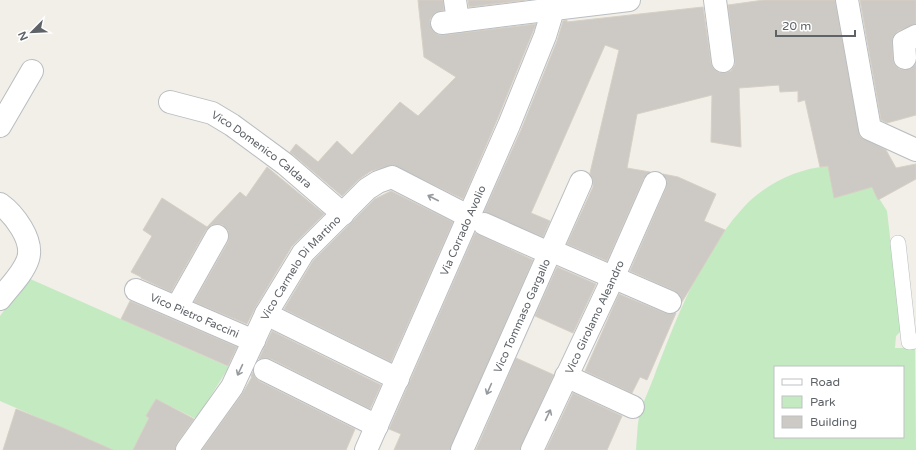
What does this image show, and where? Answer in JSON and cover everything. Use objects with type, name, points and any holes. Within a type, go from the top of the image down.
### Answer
[{"type":"street","points":[[452,15],[555,5],[629,0]]},
{"type":"street","points":[[715,0],[723,61]]},
{"type":"street","points":[[847,0],[870,129],[916,150]]},
{"type":"street","name":"Via Corrado Avolio","points":[[366,450],[398,379],[476,220],[509,125],[555,5]]},
{"type":"street","points":[[905,58],[904,42],[916,36]]},
{"type":"street","points":[[0,126],[32,72]]},
{"type":"street","name":"Vico Domenico Caldara","points":[[170,102],[212,113],[232,125],[285,164],[343,214]]},
{"type":"street","name":"Vico Carmelo Di Martino","points":[[187,450],[232,387],[266,314],[304,253],[367,189],[378,182],[392,177],[476,220]]},
{"type":"street","name":"Vico Tommaso Gargallo","points":[[462,450],[581,182]]},
{"type":"street","name":"Vico Girolamo Aleandro","points":[[532,450],[613,278],[655,183]]},
{"type":"street","points":[[0,204],[11,212],[22,230],[28,247],[28,258],[22,271],[0,299]]},
{"type":"street","points":[[476,220],[670,302]]},
{"type":"street","points":[[177,307],[217,236]]},
{"type":"street","name":"Vico Pietro Faccini","points":[[136,290],[254,341]]},
{"type":"street","points":[[266,314],[398,379]]},
{"type":"street","points":[[265,370],[377,426]]},
{"type":"street","points":[[566,376],[633,407]]},
{"type":"lane","points":[[898,244],[909,342],[916,342]]},
{"type":"green space","points":[[828,166],[872,187],[887,211],[901,331],[896,336],[895,348],[915,348],[916,450],[636,450],[639,417],[645,399],[692,285],[715,245],[728,226],[752,199],[771,185],[804,170]]},
{"type":"green space","points":[[28,278],[229,367],[196,419],[156,399],[146,416],[150,419],[133,450],[113,450],[0,401],[0,316]]},
{"type":"building","points":[[418,0],[443,0],[444,10],[435,13],[430,19],[432,30],[438,35],[536,24],[463,199],[393,165],[371,171],[358,180],[342,196],[290,152],[296,144],[318,162],[337,141],[352,155],[400,102],[418,116],[456,77],[424,57]]},
{"type":"building","points":[[468,0],[525,0],[469,7]]},
{"type":"building","points":[[764,0],[835,0],[860,136],[886,150],[896,168],[916,164],[916,179],[878,200],[872,187],[834,198],[828,166],[820,167],[805,100],[798,102],[798,91],[780,92],[779,85],[739,88],[741,147],[711,142],[712,95],[637,114],[627,168],[650,172],[644,178],[607,261],[567,244],[593,187],[593,180],[590,173],[619,50],[605,45],[531,213],[550,221],[543,237],[484,212],[521,130],[557,41],[563,21],[567,20],[567,22],[703,7],[711,63],[713,68],[718,72],[724,73],[731,71],[735,65],[728,5]]},
{"type":"building","points":[[860,0],[916,0],[916,24],[898,31],[893,36],[892,43],[893,59],[895,65],[899,69],[906,70],[912,68],[916,64],[916,115],[887,123],[881,120]]},
{"type":"building","points":[[267,167],[324,214],[292,246],[247,324],[194,302],[228,242],[228,230],[223,225],[211,225],[206,230],[171,292],[131,272],[152,236],[143,230],[162,198],[207,227],[240,192],[246,197]]},
{"type":"building","points":[[663,174],[678,177],[716,194],[704,221],[725,230],[682,302],[680,295],[675,291],[630,271],[666,188],[667,181]]},
{"type":"building","points":[[391,191],[453,222],[391,362],[284,309],[313,261],[375,199]]},
{"type":"building","points":[[475,233],[533,260],[450,450],[394,450],[401,434],[389,429]]},
{"type":"building","points":[[557,267],[596,284],[573,333],[535,316]]},
{"type":"building","points":[[619,294],[665,313],[676,313],[647,380],[640,377],[632,393],[585,371]]},
{"type":"building","points":[[130,301],[237,347],[228,366],[121,319]]},
{"type":"building","points":[[272,331],[381,385],[370,409],[271,359],[259,359]]},
{"type":"building","points":[[516,358],[554,375],[520,450],[476,450]]},
{"type":"building","points":[[253,372],[259,381],[355,429],[346,450],[202,450],[242,394],[252,377]]},
{"type":"building","points":[[573,393],[622,416],[607,450],[546,450]]},
{"type":"building","points":[[156,399],[194,419],[177,443],[175,450],[133,450],[149,418],[146,416]]},
{"type":"building","points":[[16,409],[61,427],[113,450],[3,450]]}]
